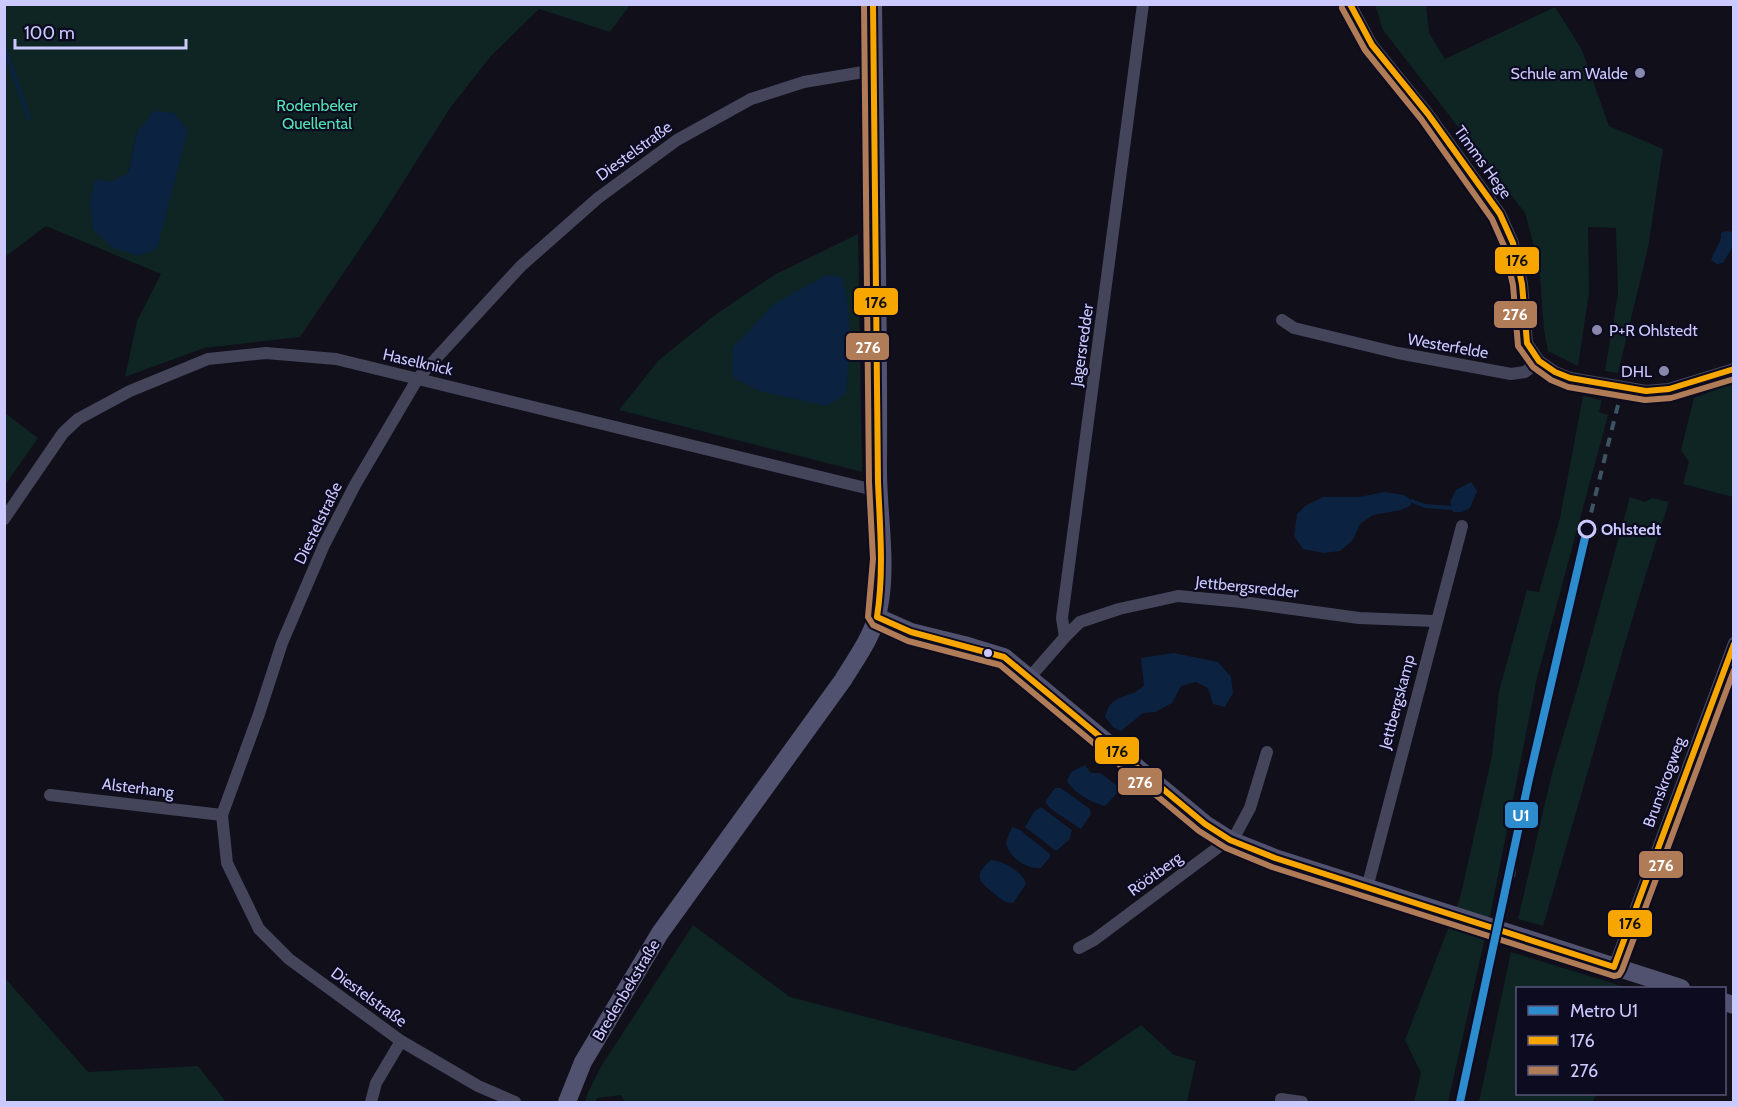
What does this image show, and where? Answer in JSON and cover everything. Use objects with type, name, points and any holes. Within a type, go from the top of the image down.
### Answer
[{"type":"street","name":"Bredenbekstraße","points":[[567,1102],[583,1062],[660,933],[843,680],[868,640],[877,617],[882,564],[878,491],[879,352],[873,4]]},
{"type":"street","name":"Jagersredder","points":[[1065,637],[1062,618],[1143,4]]},
{"type":"street","name":"Timms Hege","points":[[1350,4],[1372,45],[1428,114],[1500,214],[1514,243],[1522,284],[1527,343],[1539,361]]},
{"type":"street","name":"Diestelstraße","points":[[515,1102],[478,1086],[401,1041],[289,959],[259,929],[227,863],[222,814],[259,714],[282,643],[324,545],[355,485],[418,378],[521,266],[598,198],[676,140],[751,99],[804,82],[875,70]]},
{"type":"street","name":"Westerfelde","points":[[1282,320],[1294,328],[1398,353],[1511,374],[1526,372],[1539,361]]},
{"type":"street","name":"Haselknick","points":[[4,519],[63,433],[78,420],[130,391],[208,359],[266,354],[336,359],[878,491]]},
{"type":"street","points":[[1539,361],[1562,376],[1638,391],[1658,390],[1734,369]]},
{"type":"street","name":"Jettbergskamp","points":[[1367,888],[1435,621],[1462,526]]},
{"type":"street","name":"Jettbergsredder","points":[[1065,637],[1080,622],[1119,609],[1178,597],[1242,602],[1359,618],[1435,621]]},
{"type":"street","points":[[877,617],[911,632],[999,655],[1030,677],[1205,824],[1230,840],[1275,858],[1473,923],[1678,987]]},
{"type":"street","points":[[1030,677],[1065,637]]},
{"type":"street","name":"Brunskrogweg","points":[[1614,967],[1734,643]]},
{"type":"street","name":"Röötberg","points":[[1079,948],[1230,840],[1241,828],[1250,808],[1267,752]]},
{"type":"street","name":"Alsterhang","points":[[50,795],[222,814]]},
{"type":"street","points":[[371,1102],[376,1083],[401,1041]]},
{"type":"street","points":[[1281,1102],[1281,1099],[1302,1102]]},
{"type":"green space","name":"Rodenbeker Quellental","points":[[4,5],[630,5],[610,32],[539,9],[491,56],[450,108],[378,222],[300,337],[204,348],[125,377],[137,321],[161,274],[46,226],[5,257]],"holes":[[[137,132],[138,256],[95,180],[110,182],[128,173]]]},
{"type":"green space","points":[[1375,5],[1426,5],[1429,33],[1445,59],[1555,7],[1582,50],[1609,126],[1663,149],[1648,248],[1618,373],[1605,371],[1618,294],[1616,228],[1588,227],[1589,293],[1578,366],[1548,351],[1544,331],[1539,264],[1525,213],[1383,30]]},
{"type":"green space","points":[[858,234],[862,472],[619,410],[659,360],[715,315],[774,275]]},
{"type":"green space","points":[[1734,383],[1733,497],[1683,484],[1689,462],[1681,450],[1694,398]]},
{"type":"green space","points":[[1583,396],[1602,400],[1599,412],[1608,415],[1537,678],[1491,911],[1448,1102],[1414,1102],[1421,1073],[1405,1040],[1460,898],[1492,756],[1499,691],[1527,590],[1539,592],[1560,518]]},
{"type":"green space","points":[[5,413],[38,438],[5,485]]},
{"type":"green space","points":[[1630,497],[1645,502],[1652,498],[1669,502],[1543,926],[1518,919],[1552,773]]},
{"type":"green space","points":[[693,925],[790,997],[1074,1071],[1141,1025],[1174,1055],[1196,1061],[1187,1102],[625,1102],[621,1095],[597,1098],[596,1102],[585,1102],[602,1065]]},
{"type":"green space","points":[[1511,952],[1625,987],[1516,987],[1516,1095],[1596,1095],[1593,1102],[1479,1102]]},
{"type":"green space","points":[[4,977],[88,1072],[198,1066],[226,1102],[5,1102]]},
{"type":"water","points":[[154,111],[174,113],[188,130],[157,248],[138,256],[112,247],[93,230],[90,203],[95,179],[110,182],[128,173],[137,132]]},
{"type":"water","points":[[1733,232],[1733,246],[1723,263],[1717,264],[1711,260],[1721,233]]},
{"type":"water","points":[[826,275],[842,277],[848,306],[846,394],[827,406],[759,391],[732,377],[733,347],[773,305]]},
{"type":"water","points":[[1471,482],[1477,491],[1470,508],[1462,512],[1453,512],[1450,502],[1456,490]]},
{"type":"water","points":[[1385,492],[1404,495],[1412,501],[1410,506],[1373,515],[1360,524],[1353,540],[1340,551],[1324,553],[1303,549],[1294,536],[1297,514],[1305,506],[1323,497],[1359,497]]},
{"type":"water","points":[[1174,653],[1218,662],[1231,677],[1233,693],[1225,707],[1213,704],[1208,688],[1196,682],[1181,686],[1172,703],[1155,712],[1143,713],[1121,731],[1114,728],[1105,717],[1112,703],[1139,690],[1144,685],[1141,658]]},
{"type":"water","points":[[1085,765],[1091,773],[1100,773],[1119,787],[1118,792],[1105,806],[1084,797],[1067,781],[1071,772]]},
{"type":"water","points":[[1055,788],[1061,788],[1090,809],[1091,814],[1081,829],[1051,809],[1045,802]]},
{"type":"water","points":[[1041,807],[1072,830],[1069,840],[1056,851],[1025,827],[1034,812]]},
{"type":"water","points":[[1012,827],[1020,830],[1050,854],[1041,868],[1030,867],[1014,858],[1006,842]]},
{"type":"water","points":[[991,860],[1012,868],[1024,879],[1026,884],[1013,903],[1006,902],[982,883],[981,871]]},
{"type":"waterway","points":[[4,45],[29,119]]},
{"type":"waterway","points":[[1412,501],[1425,506],[1452,508]]},
{"type":"railway","points":[[1587,529],[1618,405]]},
{"type":"railway","points":[[1513,877],[1524,800]]},
{"type":"metro line","name":"U1","points":[[1460,1102],[1529,779],[1587,529]]},
{"type":"transit line","name":"276","points":[[864,4],[869,482],[873,559],[868,617],[873,625],[908,641],[1000,665],[1199,831],[1226,848],[1272,867],[1614,976],[1619,975],[1622,970],[1734,670]]},
{"type":"transit line","name":"176","points":[[873,4],[878,482],[881,550],[877,617],[911,632],[1004,657],[1205,824],[1230,840],[1275,858],[1614,967],[1734,644]]},
{"type":"transit line","name":"176","points":[[1350,4],[1372,45],[1428,114],[1500,214],[1513,243],[1522,284],[1527,343],[1539,361],[1555,372],[1570,378],[1646,391],[1669,389],[1734,369]]},
{"type":"transit line","name":"276","points":[[1342,8],[1365,50],[1421,119],[1492,219],[1504,246],[1513,285],[1518,346],[1533,367],[1551,380],[1568,387],[1645,400],[1671,398],[1734,379]]},
{"type":"place","name":"Schule am Walde","points":[[1640,73]]},
{"type":"place","name":"P+R Ohlstedt","points":[[1597,330]]},
{"type":"place","name":"DHL","points":[[1664,371]]},
{"type":"place","name":"Ohlstedt","points":[[1587,529]]}]
